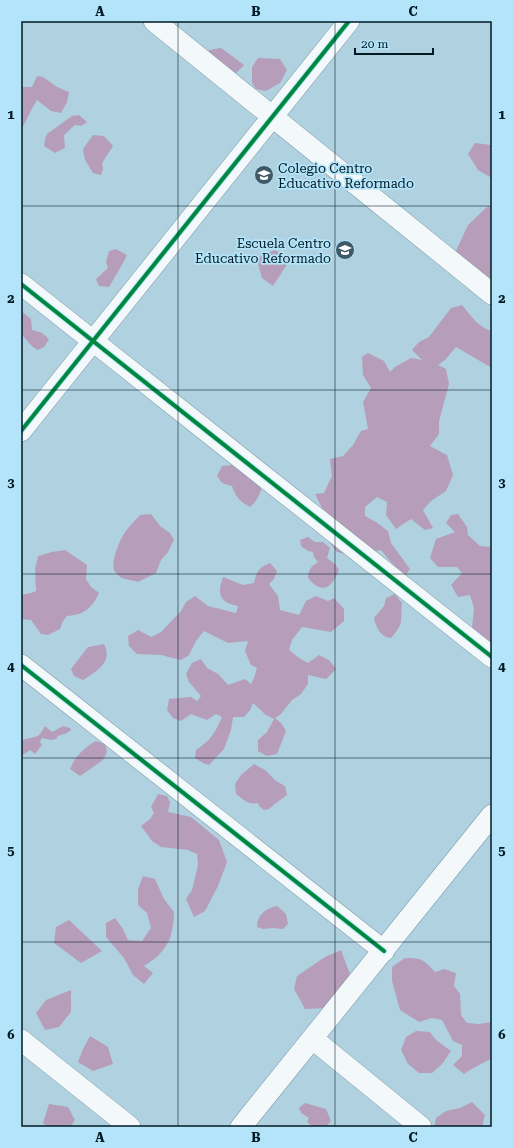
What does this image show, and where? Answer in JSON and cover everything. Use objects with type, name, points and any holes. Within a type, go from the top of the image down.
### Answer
[{"type":"street","points":[[154,21],[492,294]]},
{"type":"street","points":[[21,431],[349,21]]},
{"type":"street","points":[[21,284],[492,657]]},
{"type":"street","points":[[21,665],[384,951]]},
{"type":"street","points":[[241,1127],[492,815]]},
{"type":"street","points":[[313,1039],[421,1127]]},
{"type":"street","points":[[21,1040],[130,1127]]},
{"type":"shaded area","points":[[221,48],[244,65],[233,76],[207,68],[209,50]]},
{"type":"shaded area","points":[[258,58],[280,59],[287,70],[280,83],[266,91],[256,89],[252,83],[252,67]]},
{"type":"shaded area","points":[[37,76],[43,77],[57,87],[69,92],[67,102],[61,113],[51,111],[37,100],[21,130],[21,87],[32,87]]},
{"type":"shaded area","points":[[79,115],[87,122],[81,126],[75,125],[64,135],[65,148],[55,153],[44,146],[47,134],[72,116]]},
{"type":"shaded area","points":[[93,135],[104,136],[113,146],[102,163],[103,169],[101,175],[93,173],[85,160],[83,149]]},
{"type":"shaded area","points":[[475,143],[492,146],[492,175],[490,177],[478,170],[468,154]]},
{"type":"shaded area","points":[[492,206],[492,300],[456,251],[468,225],[487,207]]},
{"type":"shaded area","points":[[116,249],[127,255],[109,287],[99,286],[96,279],[108,268],[106,262],[109,251]]},
{"type":"shaded area","points":[[275,250],[289,258],[286,266],[273,286],[262,278],[257,260],[262,255]]},
{"type":"shaded area","points":[[462,305],[479,324],[492,331],[492,368],[456,347],[445,360],[438,365],[446,369],[449,384],[439,421],[439,434],[430,446],[447,455],[453,475],[446,491],[431,501],[423,510],[433,528],[425,530],[411,519],[396,529],[386,515],[387,502],[377,497],[365,507],[365,516],[388,531],[391,543],[410,569],[405,576],[381,550],[352,556],[337,552],[321,531],[325,514],[315,494],[324,493],[332,476],[330,459],[343,456],[353,445],[361,431],[368,429],[363,402],[371,388],[363,375],[362,357],[368,353],[384,361],[390,372],[395,367],[411,358],[422,360],[412,350],[419,342],[429,337],[451,308]]},
{"type":"shaded area","points":[[21,311],[31,319],[32,330],[42,333],[49,339],[44,347],[38,350],[21,334]]},
{"type":"shaded area","points":[[233,465],[262,487],[258,498],[250,507],[239,499],[232,486],[222,483],[217,476],[222,466]]},
{"type":"shaded area","points":[[151,514],[160,526],[170,533],[174,540],[168,552],[161,560],[156,573],[138,582],[122,578],[115,572],[113,566],[120,541],[127,529],[140,515]]},
{"type":"shaded area","points":[[458,514],[467,527],[468,535],[480,546],[492,547],[492,643],[472,628],[474,608],[470,595],[458,597],[451,585],[462,573],[457,567],[438,567],[430,558],[436,539],[455,532],[446,523],[451,515]]},
{"type":"shaded area","points":[[308,537],[315,542],[323,542],[330,548],[327,558],[335,564],[339,570],[330,585],[323,588],[313,584],[308,578],[311,568],[318,562],[314,557],[313,552],[308,551],[301,546],[300,540]]},
{"type":"shaded area","points":[[65,550],[87,565],[86,579],[91,587],[99,593],[87,610],[78,614],[67,616],[60,629],[48,635],[41,634],[31,620],[21,619],[21,595],[36,591],[35,569],[38,556]]},
{"type":"shaded area","points":[[270,563],[277,571],[274,579],[269,584],[278,596],[280,610],[299,615],[306,601],[316,596],[328,601],[334,598],[344,609],[344,621],[331,632],[302,627],[292,640],[289,650],[308,663],[319,655],[329,660],[336,669],[326,679],[308,675],[308,684],[301,694],[292,700],[280,715],[275,718],[281,723],[286,731],[277,754],[267,756],[258,751],[258,740],[267,732],[274,719],[266,715],[253,703],[250,710],[244,717],[233,717],[231,730],[224,749],[209,765],[195,758],[196,750],[212,736],[222,717],[216,714],[207,720],[191,714],[181,721],[173,718],[167,710],[169,699],[191,697],[197,701],[201,696],[189,682],[186,674],[192,663],[201,659],[207,668],[218,674],[228,685],[245,679],[251,684],[257,668],[251,665],[245,651],[248,641],[228,643],[204,631],[196,641],[189,655],[181,660],[161,655],[137,654],[129,646],[128,636],[138,630],[151,637],[161,632],[181,611],[186,602],[195,596],[208,606],[236,613],[238,606],[223,600],[221,596],[220,588],[223,577],[243,585],[254,583],[259,570]]},
{"type":"shaded area","points":[[395,594],[402,603],[401,618],[400,625],[391,638],[381,634],[377,628],[374,618],[384,606],[386,598]]},
{"type":"shaded area","points":[[104,644],[106,656],[102,665],[83,680],[74,676],[71,669],[88,647]]},
{"type":"shaded area","points":[[45,726],[52,732],[63,726],[70,728],[71,730],[58,736],[56,739],[51,740],[42,738],[40,742],[42,745],[35,754],[30,750],[21,756],[21,741],[37,736]]},
{"type":"shaded area","points":[[96,741],[105,744],[107,752],[103,760],[80,776],[70,769],[80,753]]},
{"type":"shaded area","points":[[254,764],[265,770],[276,781],[285,786],[287,795],[269,809],[264,810],[258,803],[249,803],[236,794],[235,784],[241,775]]},
{"type":"shaded area","points":[[158,794],[167,796],[170,802],[168,812],[191,817],[219,840],[227,862],[218,886],[205,911],[194,917],[186,899],[192,890],[198,865],[197,854],[188,850],[161,847],[152,841],[141,826],[150,819],[154,813],[151,807]]},
{"type":"shaded area","points":[[143,876],[155,879],[164,899],[174,912],[172,931],[168,942],[158,956],[144,966],[153,973],[144,984],[133,975],[124,958],[106,937],[106,923],[115,918],[123,929],[128,940],[142,941],[151,928],[147,913],[138,905],[138,889]]},
{"type":"shaded area","points":[[277,906],[286,914],[288,924],[283,929],[263,929],[257,927],[260,916],[269,908]]},
{"type":"shaded area","points":[[69,920],[102,951],[81,963],[54,943],[56,927]]},
{"type":"shaded area","points":[[341,950],[351,977],[328,1008],[305,1009],[294,989],[297,976],[325,957]]},
{"type":"shaded area","points":[[405,958],[422,960],[435,972],[444,969],[456,973],[454,986],[460,994],[461,1015],[467,1023],[479,1024],[492,1022],[492,1058],[464,1074],[453,1065],[462,1056],[462,1045],[453,1041],[442,1020],[432,1018],[419,1022],[400,1010],[392,981],[392,967]]},
{"type":"shaded area","points":[[71,990],[71,1012],[59,1027],[45,1030],[36,1013],[46,1000]]},
{"type":"shaded area","points":[[416,1031],[430,1032],[436,1040],[451,1051],[442,1064],[432,1073],[419,1073],[408,1064],[401,1050],[406,1037]]},
{"type":"shaded area","points":[[90,1036],[108,1047],[113,1064],[93,1071],[78,1062]]},
{"type":"shaded area","points":[[472,1102],[485,1115],[482,1127],[434,1127],[436,1118],[446,1111],[460,1108]]},
{"type":"shaded area","points":[[305,1103],[326,1109],[331,1121],[326,1127],[313,1127],[307,1122],[309,1118],[301,1113],[299,1108]]},
{"type":"shaded area","points":[[49,1104],[68,1107],[75,1120],[70,1127],[47,1127],[43,1123]]},
{"type":"cycle path","points":[[21,431],[349,21]]},
{"type":"cycle path","points":[[21,284],[492,657]]},
{"type":"cycle path","points":[[21,665],[384,951]]},
{"type":"place","name":"Colegio Centro Educativo Reformado","points":[[264,175]]},
{"type":"place","name":"Escuela Centro Educativo Reformado","points":[[345,250]]}]
